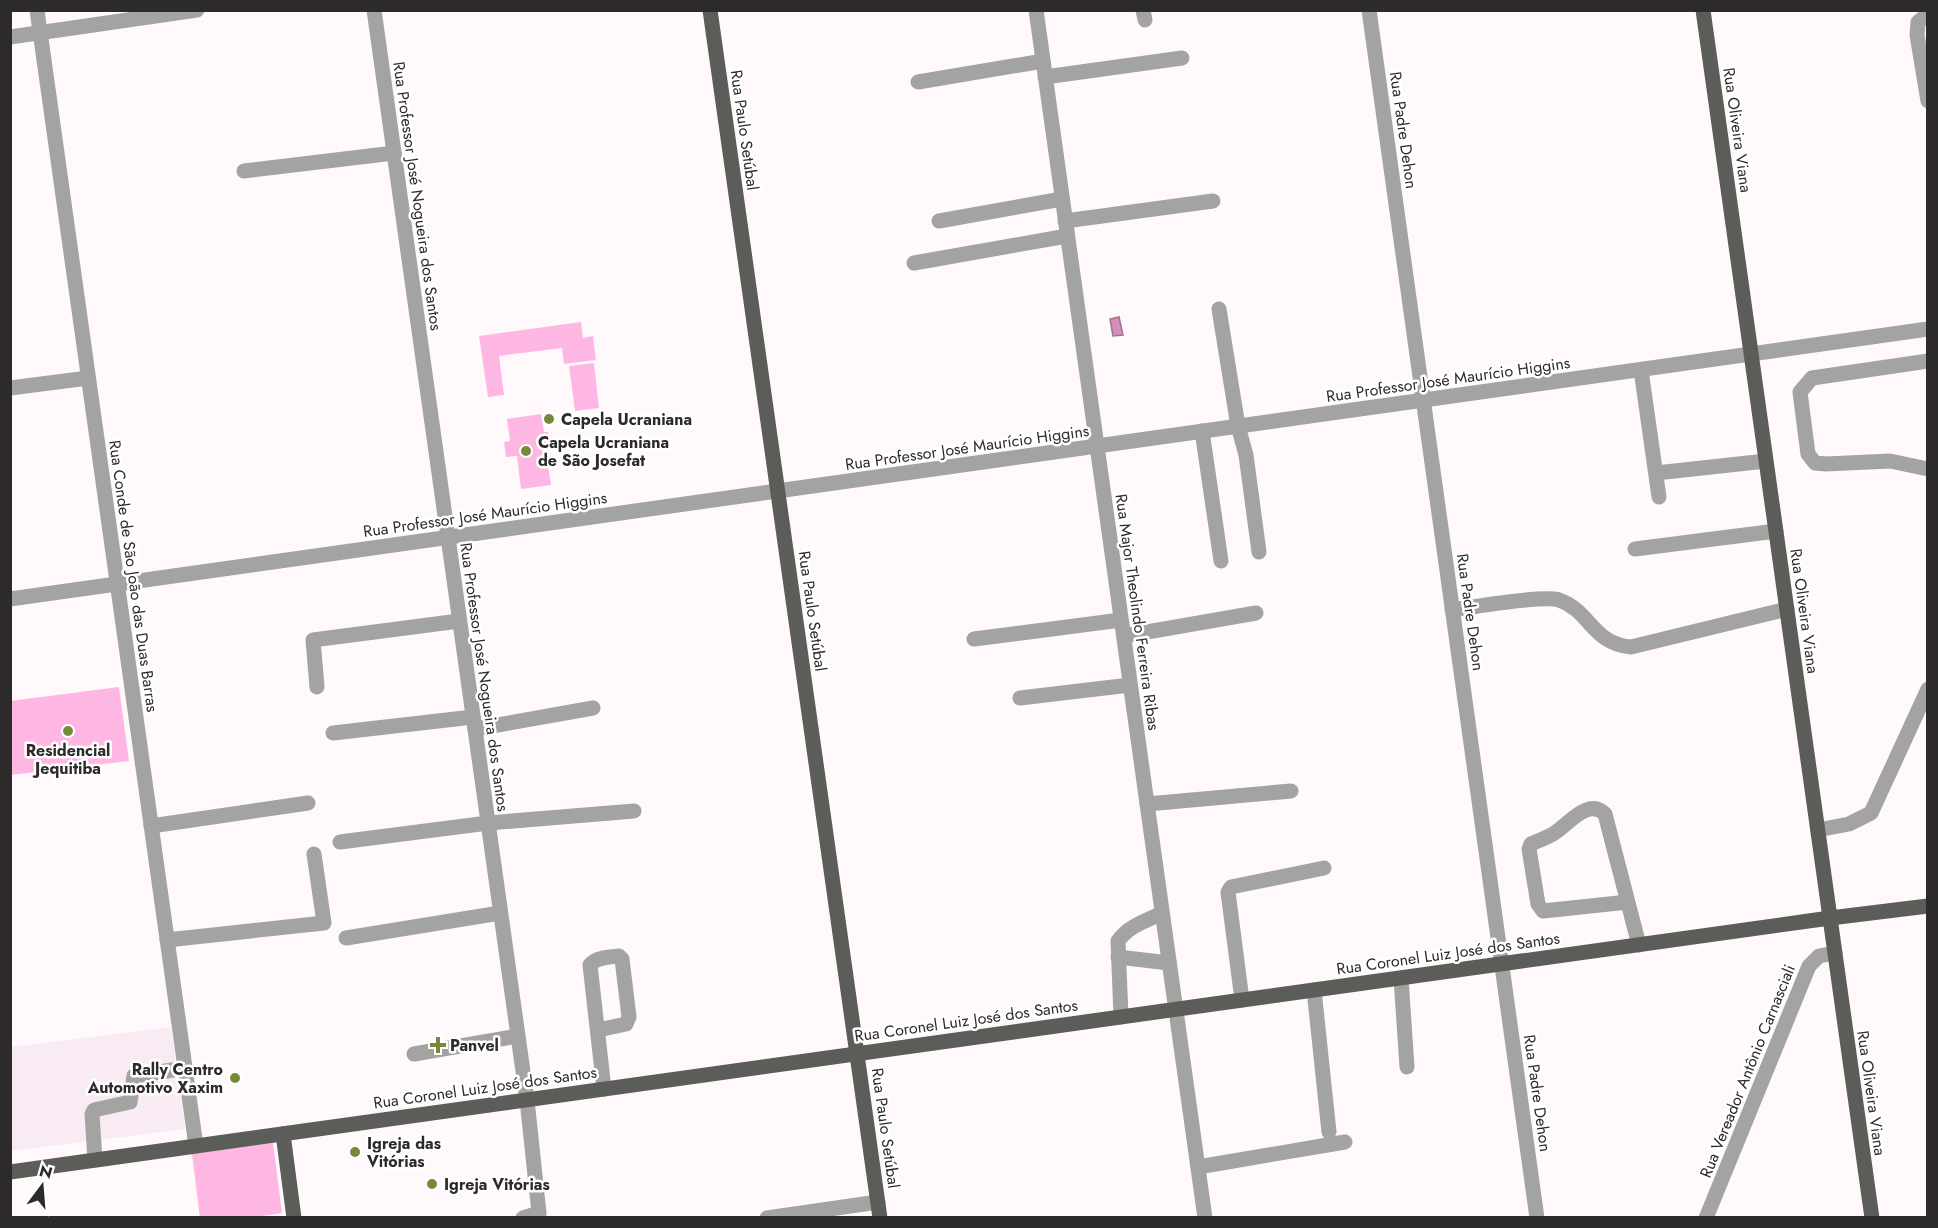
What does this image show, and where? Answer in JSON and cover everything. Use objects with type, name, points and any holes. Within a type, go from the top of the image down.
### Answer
[{"type":"main road","name":"Rua Paulo Setúbal","points":[[710,10],[879,1210]]},
{"type":"main road","name":"Rua Oliveira Viana","points":[[1703,10],[1872,1218]]},
{"type":"main road","name":"Rua Coronel Luiz José dos Santos","points":[[10,1172],[1928,906]]},
{"type":"main road","points":[[283,1134],[294,1218]]},
{"type":"street","name":"Rua Conde de São João das Duas Barras","points":[[37,10],[196,1146]]},
{"type":"street","points":[[10,37],[197,10]]},
{"type":"street","name":"Rua Professor José Nogueira dos Santos","points":[[374,10],[527,1100],[539,1213],[523,1218]]},
{"type":"street","name":"Rua Major Theolindo Ferreira Ribas","points":[[1036,10],[1205,1218]]},
{"type":"street","name":"Rua Padre Dehon","points":[[1369,10],[1537,1218]]},
{"type":"street","points":[[1928,14],[1918,22],[1917,35],[1928,101]]},
{"type":"street","points":[[1045,77],[1182,58]]},
{"type":"street","points":[[918,82],[1043,61]]},
{"type":"street","points":[[244,171],[394,153]]},
{"type":"street","points":[[939,220],[1062,199]]},
{"type":"street","points":[[914,263],[1066,229],[1213,201]]},
{"type":"street","points":[[1219,309],[1238,426],[1245,455],[1258,552]]},
{"type":"street","name":"Rua Professor José Maurício Higgins","points":[[10,599],[1928,329]]},
{"type":"street","points":[[1928,361],[1812,378],[1800,392],[1808,454],[1815,463],[1890,461],[1928,469]]},
{"type":"street","points":[[1641,370],[1659,497]]},
{"type":"street","points":[[10,388],[88,378]]},
{"type":"street","points":[[1202,432],[1221,561]]},
{"type":"street","points":[[1656,472],[1766,461]]},
{"type":"street","points":[[1635,549],[1776,531]]},
{"type":"street","points":[[1452,610],[1557,600],[1576,609],[1600,635],[1616,645],[1631,647],[1787,609]]},
{"type":"street","points":[[1124,636],[1256,613]]},
{"type":"street","points":[[974,639],[1121,620]]},
{"type":"street","points":[[317,687],[314,640],[459,621]]},
{"type":"street","points":[[1020,698],[1130,685]]},
{"type":"street","points":[[1818,830],[1849,824],[1871,813],[1928,689]]},
{"type":"street","points":[[333,733],[474,723],[593,708]]},
{"type":"street","points":[[1147,804],[1291,791]]},
{"type":"street","points":[[151,826],[308,803]]},
{"type":"street","points":[[1628,902],[1543,911],[1538,904],[1529,849],[1531,844],[1555,833],[1579,814],[1594,808],[1600,809],[1605,814],[1628,902],[1639,945]]},
{"type":"street","points":[[340,842],[488,823],[634,811]]},
{"type":"street","points":[[167,940],[324,923],[314,854]]},
{"type":"street","points":[[1242,1000],[1228,892],[1231,887],[1324,868]]},
{"type":"street","points":[[346,938],[500,913]]},
{"type":"street","points":[[1121,1017],[1118,942],[1123,933],[1131,927],[1162,914]]},
{"type":"street","name":"Rua Vereador Antônio Carnasciali","points":[[1706,1218],[1809,966],[1819,956],[1835,953]]},
{"type":"street","points":[[598,1030],[626,1024],[628,1021],[622,958],[619,956],[600,958],[590,965],[604,1089]]},
{"type":"street","points":[[1118,957],[1169,963]]},
{"type":"street","points":[[1401,978],[1407,1067]]},
{"type":"street","points":[[1314,990],[1329,1132]]},
{"type":"street","points":[[414,1054],[518,1036]]},
{"type":"street","points":[[95,1160],[92,1114],[94,1110],[130,1102],[134,1076],[185,1068]]},
{"type":"street","points":[[1198,1167],[1346,1142]]},
{"type":"street","points":[[767,1218],[879,1210]]},
{"type":"shaded area","points":[[1119,317],[1123,335],[1113,336],[1110,319]]},
{"type":"shaded area","points":[[171,1027],[185,1129],[11,1151],[10,1047]]},
{"type":"building","points":[[581,322],[583,338],[593,336],[596,360],[564,364],[562,348],[499,356],[504,395],[488,397],[479,336]]},
{"type":"building","points":[[594,363],[599,408],[575,411],[569,366]]},
{"type":"building","name":"Capela Ucraniana de São Josefat","points":[[541,414],[544,432],[548,432],[550,446],[545,447],[551,485],[521,489],[517,456],[506,457],[504,442],[510,441],[507,419]]},
{"type":"building","name":"Residencial Jequitiba","points":[[119,687],[129,761],[10,775],[10,701]]},
{"type":"building","points":[[273,1143],[282,1213],[249,1218],[200,1218],[192,1154]]},
{"type":"place","name":"Capela Ucraniana","points":[[549,419]]},
{"type":"place","name":"Capela Ucraniana de São Josefat","points":[[526,451]]},
{"type":"place","name":"Residencial Jequitiba","points":[[68,731]]},
{"type":"place","name":"Panvel","points":[[438,1045]]},
{"type":"place","name":"Rally Centro Automotivo Xaxim","points":[[235,1078]]},
{"type":"place","name":"Igreja das Vitórias","points":[[355,1152]]},
{"type":"place","name":"Igreja Vitórias","points":[[432,1184]]}]
